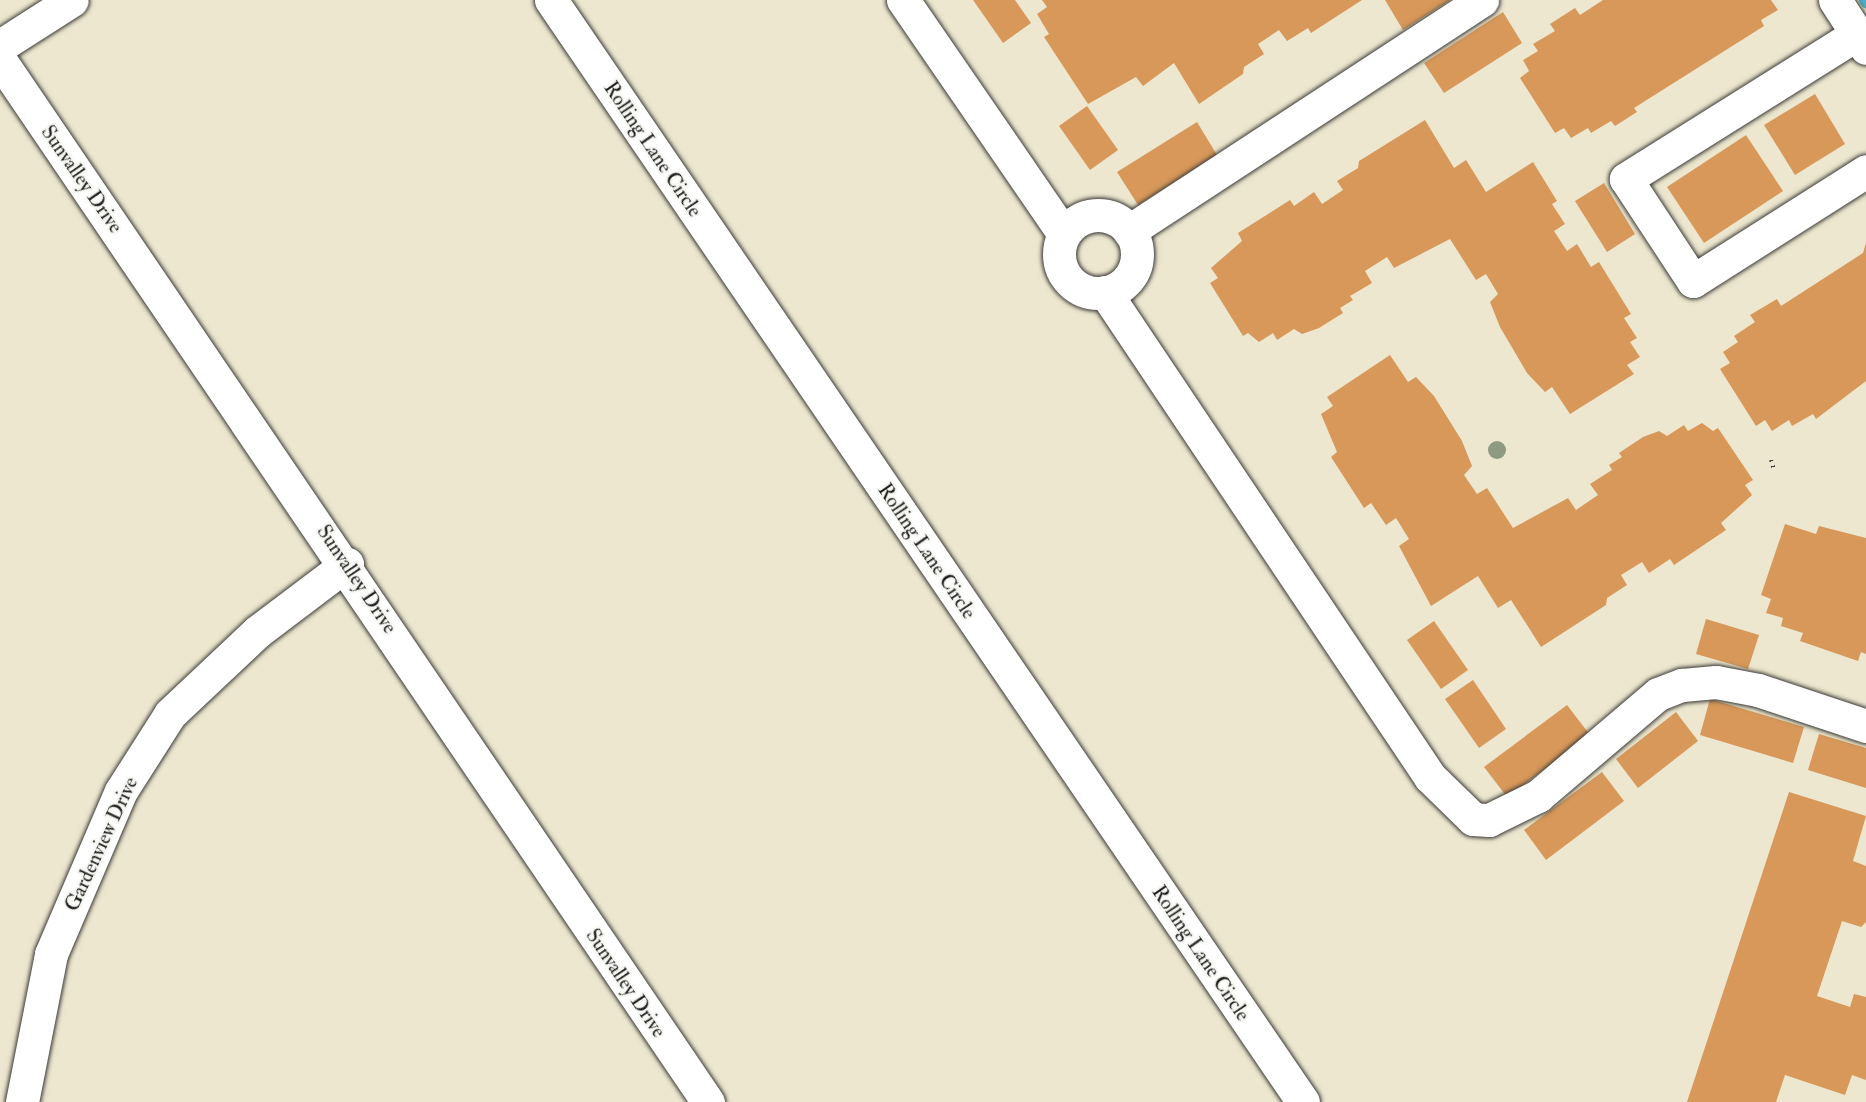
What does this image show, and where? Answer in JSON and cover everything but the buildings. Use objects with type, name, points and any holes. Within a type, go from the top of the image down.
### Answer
[{"type":"street","points":[[0,46],[72,0]]},
{"type":"street","name":"Rolling Lane Circle","points":[[551,0],[1303,1102]]},
{"type":"street","points":[[903,0],[1064,234]]},
{"type":"street","points":[[1129,231],[1482,0]]},
{"type":"street","points":[[1835,0],[1861,41],[1626,179],[1693,281],[1866,171]]},
{"type":"street","name":"Sunvalley Drive","points":[[0,60],[347,564],[708,1102]]},
{"type":"street","points":[[1092,215],[1118,220],[1129,231],[1135,265],[1120,285],[1105,292],[1083,291],[1064,274],[1058,249],[1064,234],[1092,215]]},
{"type":"street","points":[[1105,292],[1430,777],[1473,819],[1489,820],[1538,796],[1658,694],[1682,685],[1716,682],[1758,690],[1866,726]]},
{"type":"street","name":"Gardenview Drive","points":[[22,1102],[51,954],[121,791],[170,714],[257,632],[347,564]]},
{"type":"path","points":[[1771,460],[1774,470]]}]
